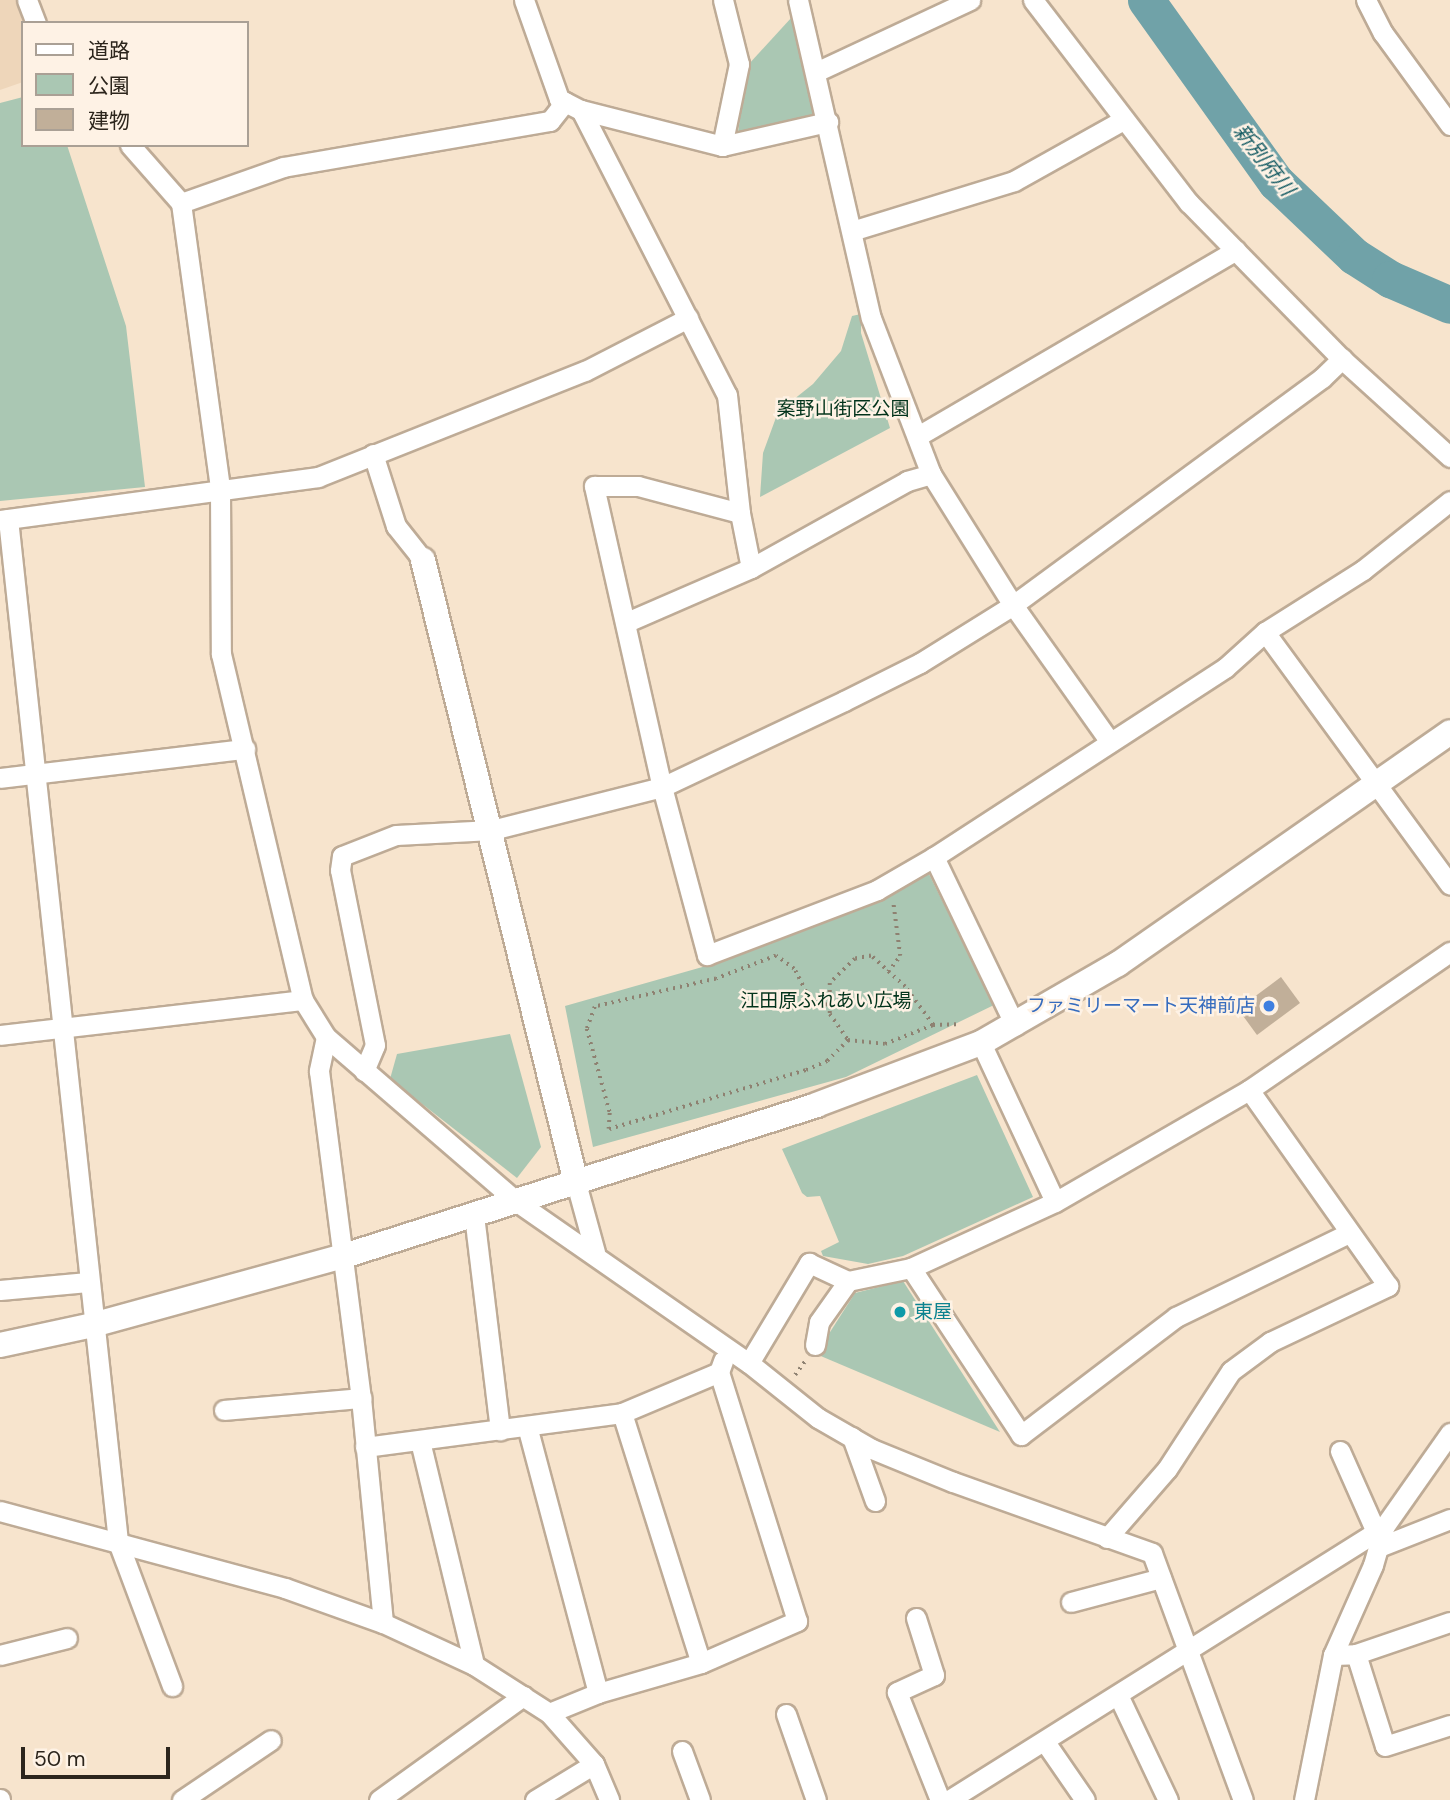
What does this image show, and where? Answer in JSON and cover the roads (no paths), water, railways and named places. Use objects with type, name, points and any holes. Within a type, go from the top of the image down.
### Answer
[{"type":"street","points":[[27,0],[35,21]]},
{"type":"street","points":[[524,0],[559,99],[573,106],[722,146],[828,122]]},
{"type":"street","points":[[722,146],[739,64],[723,0]]},
{"type":"street","points":[[798,0],[818,71],[855,230],[871,318],[931,474],[1013,605],[1110,742]]},
{"type":"street","points":[[818,71],[970,0]]},
{"type":"street","points":[[1033,0],[1189,204],[1342,359],[1450,457]]},
{"type":"street","points":[[1366,0],[1383,33],[1450,125]]},
{"type":"street","points":[[181,203],[283,167],[550,121],[573,106]]},
{"type":"street","points":[[573,106],[727,395],[740,513],[751,568]]},
{"type":"street","points":[[855,230],[1014,181],[1123,120]]},
{"type":"street","points":[[132,147],[181,203],[220,489],[221,654],[303,1000],[326,1037],[517,1202],[595,1252],[728,1350],[786,1389],[818,1418],[852,1437],[953,1482],[1152,1553],[1243,1800]]},
{"type":"street","points":[[918,436],[1236,250]]},
{"type":"street","points":[[172,1686],[118,1542],[88,1282],[63,1028],[4,520],[318,477],[585,371],[688,318]]},
{"type":"street","points":[[364,1071],[375,1045],[340,870],[342,856],[396,835],[492,830],[662,787],[920,663],[1013,605],[1322,378],[1342,359]]},
{"type":"street","points":[[373,454],[396,526],[423,560],[595,1252]]},
{"type":"street","points":[[627,622],[751,568],[907,481],[931,474]]},
{"type":"street","points":[[740,513],[638,486],[594,486],[627,622],[662,787],[707,955],[877,890],[934,857],[1225,668],[1265,632],[1363,570],[1450,501]]},
{"type":"street","points":[[1265,632],[1450,885]]},
{"type":"street","points":[[0,1345],[93,1325],[344,1256],[816,1105],[981,1043],[1118,964],[1378,785],[1450,732]]},
{"type":"street","points":[[0,778],[245,749]]},
{"type":"street","points":[[934,857],[1015,1025]]},
{"type":"street","points":[[749,1363],[809,1263],[848,1281],[911,1268],[1055,1202],[1249,1090],[1450,952]]},
{"type":"street","points":[[0,1035],[303,1000]]},
{"type":"street","points":[[326,1037],[319,1071],[361,1398],[383,1623]]},
{"type":"street","points":[[981,1043],[1055,1202]]},
{"type":"street","points":[[1107,1538],[1167,1469],[1231,1371],[1270,1342],[1388,1286],[1249,1090]]},
{"type":"street","points":[[474,1215],[500,1430]]},
{"type":"street","points":[[911,1268],[1021,1435],[1176,1317],[1349,1233]]},
{"type":"street","points":[[816,1345],[819,1322],[848,1281]]},
{"type":"street","points":[[0,1290],[88,1282]]},
{"type":"street","points":[[548,1713],[598,1693],[701,1663],[797,1621],[719,1372],[728,1350]]},
{"type":"street","points":[[365,1447],[622,1413],[719,1372]]},
{"type":"street","points":[[224,1410],[361,1398]]},
{"type":"street","points":[[622,1413],[701,1663]]},
{"type":"street","points":[[527,1426],[598,1693]]},
{"type":"street","points":[[1304,1800],[1333,1655],[1380,1535],[1450,1433]]},
{"type":"street","points":[[852,1437],[875,1502]]},
{"type":"street","points":[[420,1441],[474,1665]]},
{"type":"street","points":[[1340,1451],[1380,1535]]},
{"type":"street","points":[[0,1511],[285,1588],[383,1623],[474,1665],[548,1713],[594,1764],[609,1800]]},
{"type":"street","points":[[949,1800],[1119,1697],[1186,1650],[1380,1535],[1450,1519]]},
{"type":"street","points":[[1071,1602],[1161,1578]]},
{"type":"street","points":[[916,1618],[934,1675],[897,1692],[940,1800]]},
{"type":"street","points":[[1333,1655],[1356,1654],[1450,1622]]},
{"type":"street","points":[[0,1655],[67,1638]]},
{"type":"street","points":[[1356,1654],[1385,1746],[1450,1725]]},
{"type":"street","points":[[379,1800],[523,1696]]},
{"type":"street","points":[[1119,1697],[1168,1800]]},
{"type":"street","points":[[786,1714],[817,1800]]},
{"type":"street","points":[[182,1800],[271,1740]]},
{"type":"street","points":[[1045,1742],[1085,1800]]},
{"type":"street","points":[[682,1751],[700,1800]]},
{"type":"street","points":[[535,1800],[594,1764]]},
{"type":"waterway","name":"新別府川","points":[[1146,0],[1276,182],[1354,256],[1390,279],[1450,305]]},
{"type":"place","name":"ファミリーマート天神前店","points":[[1269,1006]]},
{"type":"place","name":"東屋","points":[[900,1312]]},
{"type":"park label","name":"案野山街区公園","points":[[843,409]]},
{"type":"park label","name":"江田原ふれあい広場","points":[[826,1001]]}]
